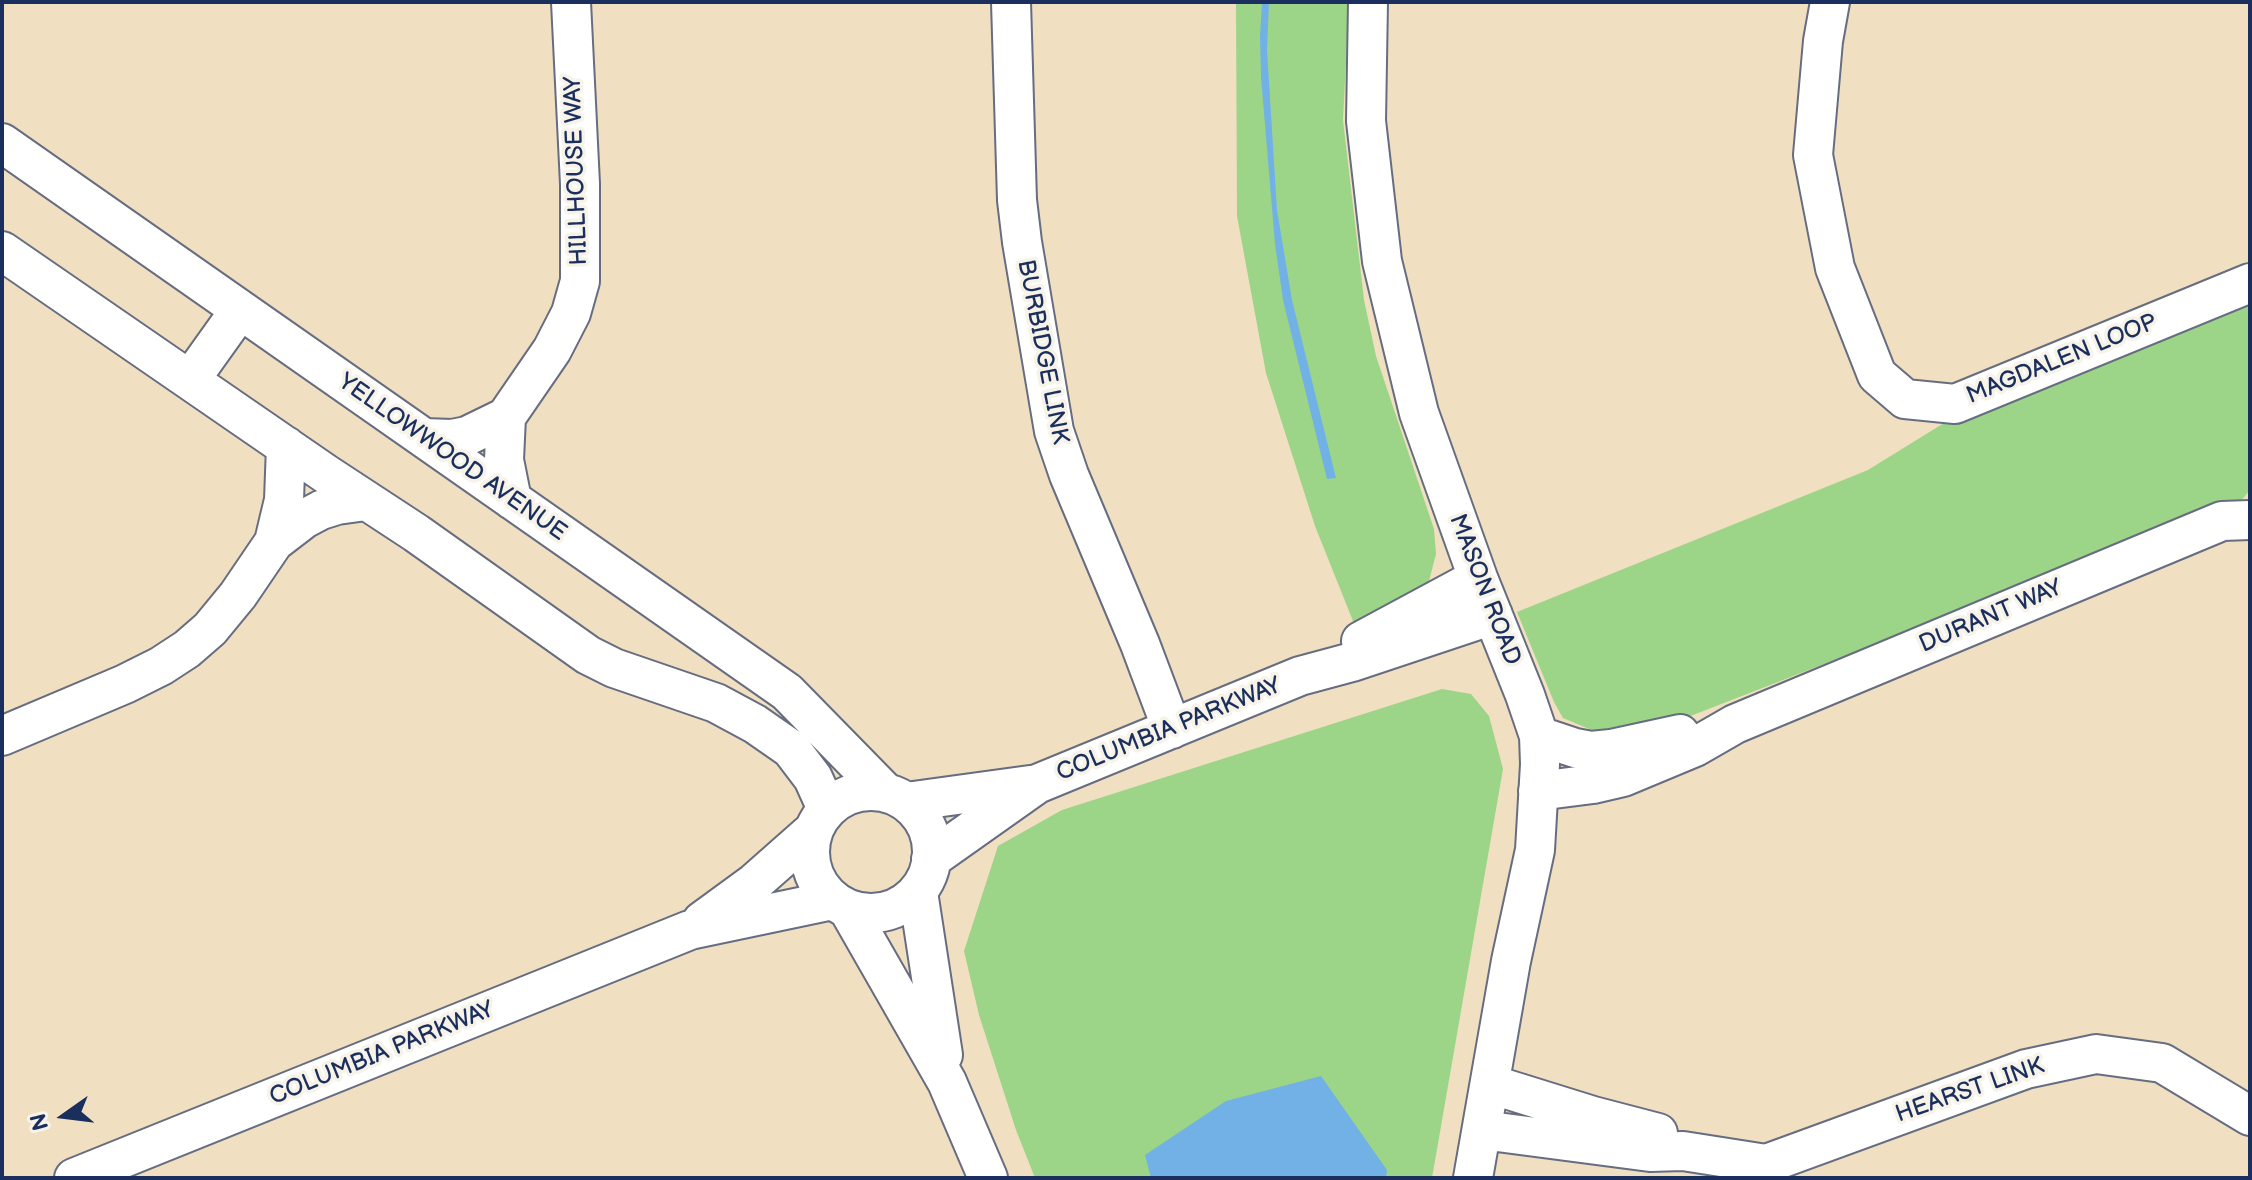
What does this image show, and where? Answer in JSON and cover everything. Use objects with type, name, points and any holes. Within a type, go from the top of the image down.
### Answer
[{"type":"street","name":"HILLHOUSE WAY","points":[[424,438],[467,436],[506,417],[552,350],[571,313],[580,281],[580,184],[571,2]]},
{"type":"street","name":"BURBIDGE LINK","points":[[1011,2],[1020,228],[1054,431],[1172,729]]},
{"type":"street","name":"MASON ROAD","points":[[1368,2],[1366,121],[1382,261],[1419,413],[1539,736],[1535,850],[1511,961],[1473,1178]]},
{"type":"street","name":"MAGDALEN LOOP","points":[[1830,2],[1823,41],[1813,155],[1835,268],[1877,375],[1905,399],[1955,404],[2250,283]]},
{"type":"street","name":"YELLOWWOOD AVENUE","points":[[2,143],[787,692],[896,797]]},
{"type":"street","points":[[2,251],[416,533],[588,655],[614,668],[716,703],[755,724],[791,749],[813,778],[820,820],[810,856],[817,881],[840,904],[947,1082],[988,1178]]},
{"type":"street","points":[[190,380],[240,310]]},
{"type":"street","points":[[506,417],[504,460],[512,500]]},
{"type":"street","points":[[274,542],[284,500],[286,446]]},
{"type":"street","points":[[2,736],[161,666],[210,629],[238,595],[274,542],[321,510],[366,501]]},
{"type":"street","name":"DURANT WAY","points":[[1538,791],[1623,777],[1695,747],[1735,724],[2222,521],[2250,520]]},
{"type":"street","name":"COLUMBIA PARKWAY","points":[[924,875],[1037,784],[1300,676],[1478,578]]},
{"type":"street","name":"COLUMBIA PARKWAY","points":[[1300,676],[1493,615]]},
{"type":"street","name":"DURANT WAY","points":[[1539,736],[1575,748],[1601,750],[1735,724]]},
{"type":"street","name":"COLUMBIA PARKWAY","points":[[896,797],[1037,784]]},
{"type":"street","points":[[820,820],[844,797],[865,791],[896,797],[921,817],[930,837],[924,875],[947,1082]]},
{"type":"street","name":"COLUMBIA PARKWAY","points":[[690,930],[754,883],[820,820]]},
{"type":"street","points":[[840,904],[873,913],[897,908],[924,875]]},
{"type":"street","name":"COLUMBIA PARKWAY","points":[[74,1178],[690,930],[840,904]]},
{"type":"street","name":"HEARST LINK","points":[[1482,1130],[1650,1152],[1683,1151],[1766,1164],[2026,1069],[2096,1054],[2162,1063],[2250,1116]]},
{"type":"street","name":"HEARST LINK","points":[[1490,1084],[1657,1132],[1683,1151]]},
{"type":"green space","points":[[1236,2],[1349,2],[1343,120],[1364,300],[1376,356],[1434,529],[1436,554],[1429,581],[1419,595],[1357,631],[1315,526],[1266,373],[1237,216]]},
{"type":"green space","points":[[2250,303],[2250,490],[2240,502],[1652,731],[1607,734],[1563,718],[1517,612],[1868,470],[1944,423],[1968,419]]},
{"type":"green space","points":[[1442,689],[1471,694],[1489,716],[1503,769],[1432,1178],[1035,1178],[979,1015],[964,951],[998,846],[1062,810]]},
{"type":"water","points":[[1262,2],[1269,2],[1267,50],[1277,210],[1292,300],[1336,478],[1327,479],[1283,300],[1275,244],[1261,77]]},
{"type":"water","points":[[1321,1076],[1387,1170],[1386,1178],[1151,1178],[1145,1155],[1226,1101]]}]
